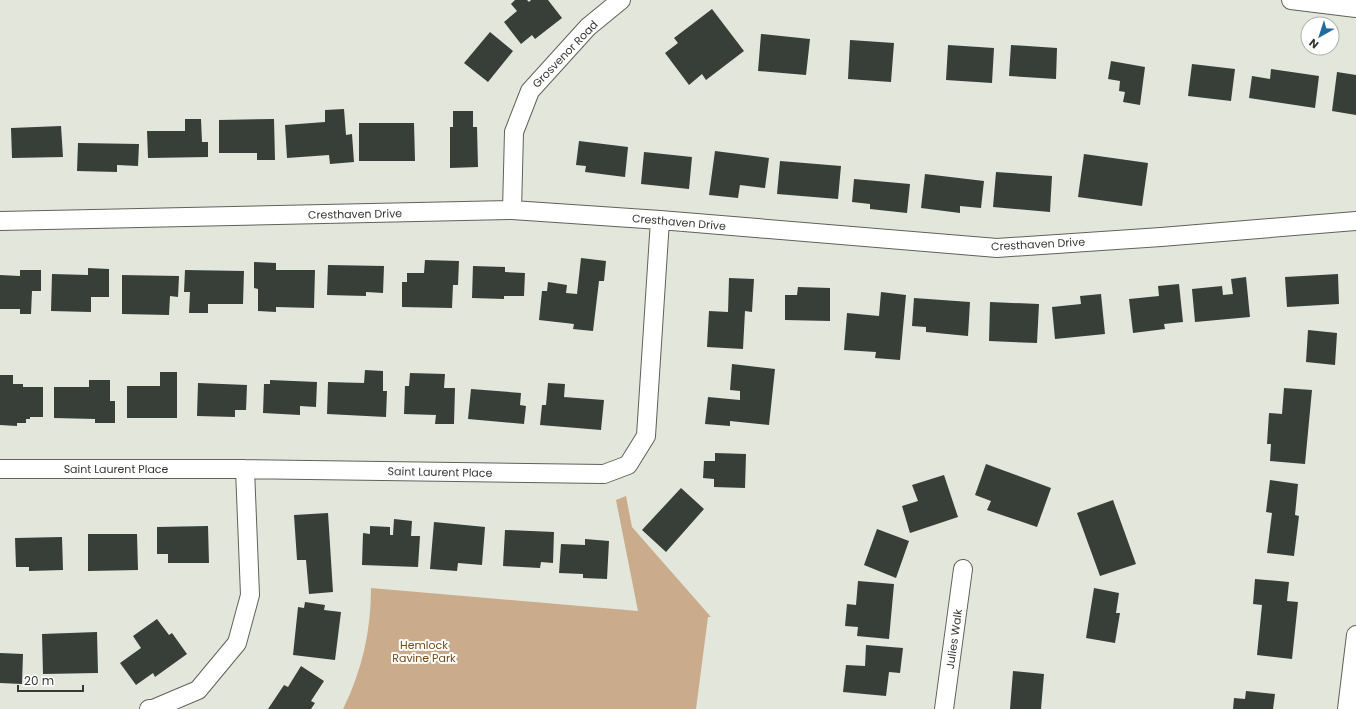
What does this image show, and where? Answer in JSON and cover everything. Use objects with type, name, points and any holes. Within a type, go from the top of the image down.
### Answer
[{"type":"street","name":"Grosvenor Road","points":[[512,210],[514,132],[530,91],[588,27],[621,0]]},
{"type":"street","points":[[1291,0],[1356,8]]},
{"type":"street","name":"Cresthaven Drive","points":[[0,221],[512,210],[660,220],[997,248],[1161,238],[1356,221]]},
{"type":"street","name":"Saint Laurent Place","points":[[0,469],[245,469],[604,474],[628,465],[646,436],[660,220]]},
{"type":"street","points":[[149,709],[153,709],[198,690],[237,643],[250,595],[245,469]]},
{"type":"street","name":"Julies Walk","points":[[944,709],[963,570]]},
{"type":"street","points":[[1347,709],[1356,635]]},
{"type":"green space","name":"Hemlock Ravine Park","points":[[626,496],[632,527],[711,617],[708,617],[696,709],[343,709],[350,695],[364,650],[371,604],[371,588],[638,611],[616,500]]},
{"type":"building","points":[[515,0],[527,0],[529,2],[531,0],[548,0],[562,18],[535,39],[532,35],[521,44],[504,22],[517,11],[511,4]]},
{"type":"building","points":[[712,9],[744,51],[706,80],[702,74],[689,85],[665,53],[678,43],[674,38]]},
{"type":"building","points":[[490,32],[513,51],[488,82],[464,63]]},
{"type":"building","points":[[761,34],[810,39],[806,75],[758,71]]},
{"type":"building","points":[[850,40],[894,43],[891,82],[848,79]]},
{"type":"building","points":[[948,45],[994,48],[992,83],[946,80]]},
{"type":"building","points":[[1011,45],[1057,48],[1056,79],[1009,76]]},
{"type":"building","points":[[1111,61],[1145,67],[1140,105],[1123,102],[1125,92],[1119,91],[1120,81],[1108,79]]},
{"type":"building","points":[[1192,64],[1235,69],[1231,101],[1188,96]]},
{"type":"building","points":[[1271,69],[1319,76],[1315,108],[1249,98],[1252,76],[1270,79]]},
{"type":"building","points":[[1337,72],[1356,75],[1356,115],[1332,111]]},
{"type":"building","points":[[344,109],[346,135],[352,134],[354,162],[330,164],[329,155],[287,158],[285,125],[325,122],[325,110]]},
{"type":"building","points":[[453,111],[473,111],[473,127],[477,127],[478,167],[450,168],[450,127],[453,127]]},
{"type":"building","points":[[185,119],[201,119],[202,142],[208,142],[208,157],[148,158],[147,131],[185,131]]},
{"type":"building","points":[[274,119],[275,160],[257,160],[257,153],[219,153],[219,120]]},
{"type":"building","points":[[359,123],[414,123],[415,161],[359,161]]},
{"type":"building","points":[[61,126],[63,157],[12,158],[11,128]]},
{"type":"building","points":[[579,141],[628,147],[625,177],[585,172],[586,166],[576,165]]},
{"type":"building","points":[[78,143],[139,144],[138,166],[117,165],[117,172],[77,171]]},
{"type":"building","points":[[715,151],[769,158],[765,188],[740,185],[738,198],[709,195]]},
{"type":"building","points":[[644,152],[692,157],[689,189],[641,184]]},
{"type":"building","points":[[1084,154],[1148,163],[1142,206],[1078,197]]},
{"type":"building","points":[[780,161],[841,166],[838,199],[777,194]]},
{"type":"building","points":[[996,172],[1052,176],[1050,212],[993,207]]},
{"type":"building","points":[[925,174],[984,181],[981,208],[960,206],[960,213],[921,208]]},
{"type":"building","points":[[854,179],[910,184],[907,213],[870,209],[870,204],[852,202]]},
{"type":"building","points":[[581,258],[606,261],[604,281],[599,281],[593,331],[573,329],[574,324],[539,320],[542,291],[547,291],[548,282],[567,285],[566,293],[577,294]]},
{"type":"building","points":[[425,260],[459,261],[458,285],[453,285],[452,308],[402,307],[402,282],[407,282],[407,273],[424,273]]},
{"type":"building","points":[[254,262],[276,263],[276,270],[315,270],[314,308],[276,307],[276,312],[258,311],[258,289],[254,288]]},
{"type":"building","points":[[328,265],[384,266],[383,293],[366,292],[366,296],[327,295]]},
{"type":"building","points":[[473,266],[505,267],[505,272],[525,273],[524,296],[504,296],[504,299],[472,298]]},
{"type":"building","points":[[88,268],[109,269],[109,297],[91,297],[91,312],[51,311],[52,274],[88,275]]},
{"type":"building","points":[[20,270],[41,270],[41,291],[32,291],[31,314],[20,314],[20,309],[0,309],[0,275],[20,276]]},
{"type":"building","points":[[185,270],[244,271],[243,304],[208,304],[208,313],[189,313],[190,292],[184,292]]},
{"type":"building","points":[[1338,274],[1339,304],[1287,307],[1285,277]]},
{"type":"building","points":[[122,275],[179,276],[178,297],[170,296],[169,315],[122,314]]},
{"type":"building","points":[[1246,277],[1250,317],[1195,322],[1192,289],[1222,286],[1223,295],[1233,294],[1231,279]]},
{"type":"building","points":[[729,278],[754,279],[752,312],[745,311],[743,349],[707,347],[709,311],[728,312]]},
{"type":"building","points":[[1179,284],[1183,322],[1164,324],[1165,329],[1133,333],[1129,299],[1159,296],[1158,286]]},
{"type":"building","points":[[798,287],[830,288],[830,321],[785,320],[785,295],[797,295]]},
{"type":"building","points":[[881,292],[906,295],[900,360],[875,358],[876,352],[844,350],[847,313],[879,316]]},
{"type":"building","points":[[1101,294],[1105,334],[1055,339],[1052,307],[1081,304],[1080,296]]},
{"type":"building","points":[[914,298],[970,302],[968,336],[926,332],[926,327],[912,326]]},
{"type":"building","points":[[990,302],[1039,304],[1037,343],[989,341]]},
{"type":"building","points":[[1308,330],[1337,333],[1335,365],[1306,362]]},
{"type":"building","points":[[732,364],[775,369],[769,425],[730,421],[730,426],[705,424],[708,397],[740,400],[740,391],[730,390]]},
{"type":"building","points":[[365,370],[383,371],[383,391],[387,391],[386,417],[327,414],[328,382],[364,383]]},
{"type":"building","points":[[160,372],[177,372],[177,418],[127,418],[127,386],[160,386]]},
{"type":"building","points":[[410,373],[445,374],[444,388],[455,388],[454,424],[435,424],[436,415],[404,414],[405,386],[409,386]]},
{"type":"building","points":[[0,375],[13,375],[13,384],[23,384],[23,387],[43,387],[43,417],[30,417],[30,419],[26,419],[26,423],[17,423],[17,426],[0,425]]},
{"type":"building","points":[[89,380],[110,380],[110,401],[115,401],[115,423],[95,423],[95,419],[54,418],[54,387],[89,387]]},
{"type":"building","points":[[270,380],[317,382],[316,407],[300,406],[300,415],[263,413],[264,384],[270,384]]},
{"type":"building","points":[[198,383],[247,385],[246,410],[235,410],[235,417],[197,416]]},
{"type":"building","points":[[548,383],[565,384],[564,397],[604,400],[601,430],[540,425],[542,405],[546,405]]},
{"type":"building","points":[[1284,388],[1312,390],[1305,464],[1270,461],[1271,444],[1267,444],[1269,413],[1282,414]]},
{"type":"building","points":[[471,389],[521,393],[520,405],[526,406],[524,424],[468,419]]},
{"type":"building","points":[[715,453],[746,454],[745,488],[714,487],[714,479],[703,478],[704,461],[715,461]]},
{"type":"building","points":[[986,464],[1051,488],[1037,527],[987,510],[991,501],[975,495]]},
{"type":"building","points":[[944,475],[958,517],[910,533],[902,506],[918,501],[912,485]]},
{"type":"building","points":[[1270,480],[1298,484],[1295,515],[1299,516],[1294,556],[1267,553],[1272,513],[1266,512]]},
{"type":"building","points":[[681,488],[704,509],[666,552],[642,530]]},
{"type":"building","points":[[1113,500],[1136,564],[1100,576],[1077,513]]},
{"type":"building","points":[[328,513],[333,592],[309,594],[306,560],[297,560],[294,515]]},
{"type":"building","points":[[394,519],[412,521],[411,536],[420,536],[418,567],[362,565],[363,533],[370,534],[370,526],[390,527],[390,535],[393,535]]},
{"type":"building","points":[[434,522],[485,527],[482,565],[458,563],[457,571],[430,569]]},
{"type":"building","points":[[208,526],[209,563],[168,563],[168,554],[157,554],[157,527]]},
{"type":"building","points":[[877,529],[909,541],[896,578],[864,565]]},
{"type":"building","points":[[505,530],[554,532],[553,563],[541,562],[540,568],[503,566]]},
{"type":"building","points":[[88,534],[137,534],[138,570],[88,571]]},
{"type":"building","points":[[62,537],[63,570],[29,571],[29,567],[16,567],[15,538]]},
{"type":"building","points":[[585,539],[609,541],[607,579],[583,578],[583,574],[559,573],[561,544],[585,545]]},
{"type":"building","points":[[1255,579],[1289,582],[1287,601],[1298,602],[1292,659],[1257,655],[1262,605],[1253,604]]},
{"type":"building","points":[[858,581],[894,584],[889,639],[857,636],[858,627],[845,626],[847,604],[856,605]]},
{"type":"building","points":[[1094,588],[1119,593],[1116,613],[1120,613],[1115,643],[1086,638]]},
{"type":"building","points":[[305,602],[325,605],[324,610],[341,612],[335,660],[293,655],[298,607],[304,608]]},
{"type":"building","points":[[157,619],[169,635],[172,633],[187,654],[155,677],[153,673],[136,685],[120,663],[141,648],[133,636]]},
{"type":"building","points":[[97,632],[98,673],[43,674],[42,634]]},
{"type":"building","points":[[866,645],[903,648],[900,673],[889,672],[886,696],[843,692],[846,665],[865,666]]},
{"type":"building","points":[[0,653],[23,654],[22,684],[0,683]]},
{"type":"building","points":[[301,666],[324,681],[311,701],[315,703],[311,709],[268,709],[284,685],[288,687]]},
{"type":"building","points":[[1013,671],[1044,674],[1041,709],[1010,709]]},
{"type":"building","points":[[1246,691],[1275,694],[1273,709],[1233,709],[1234,698],[1245,699]]}]
